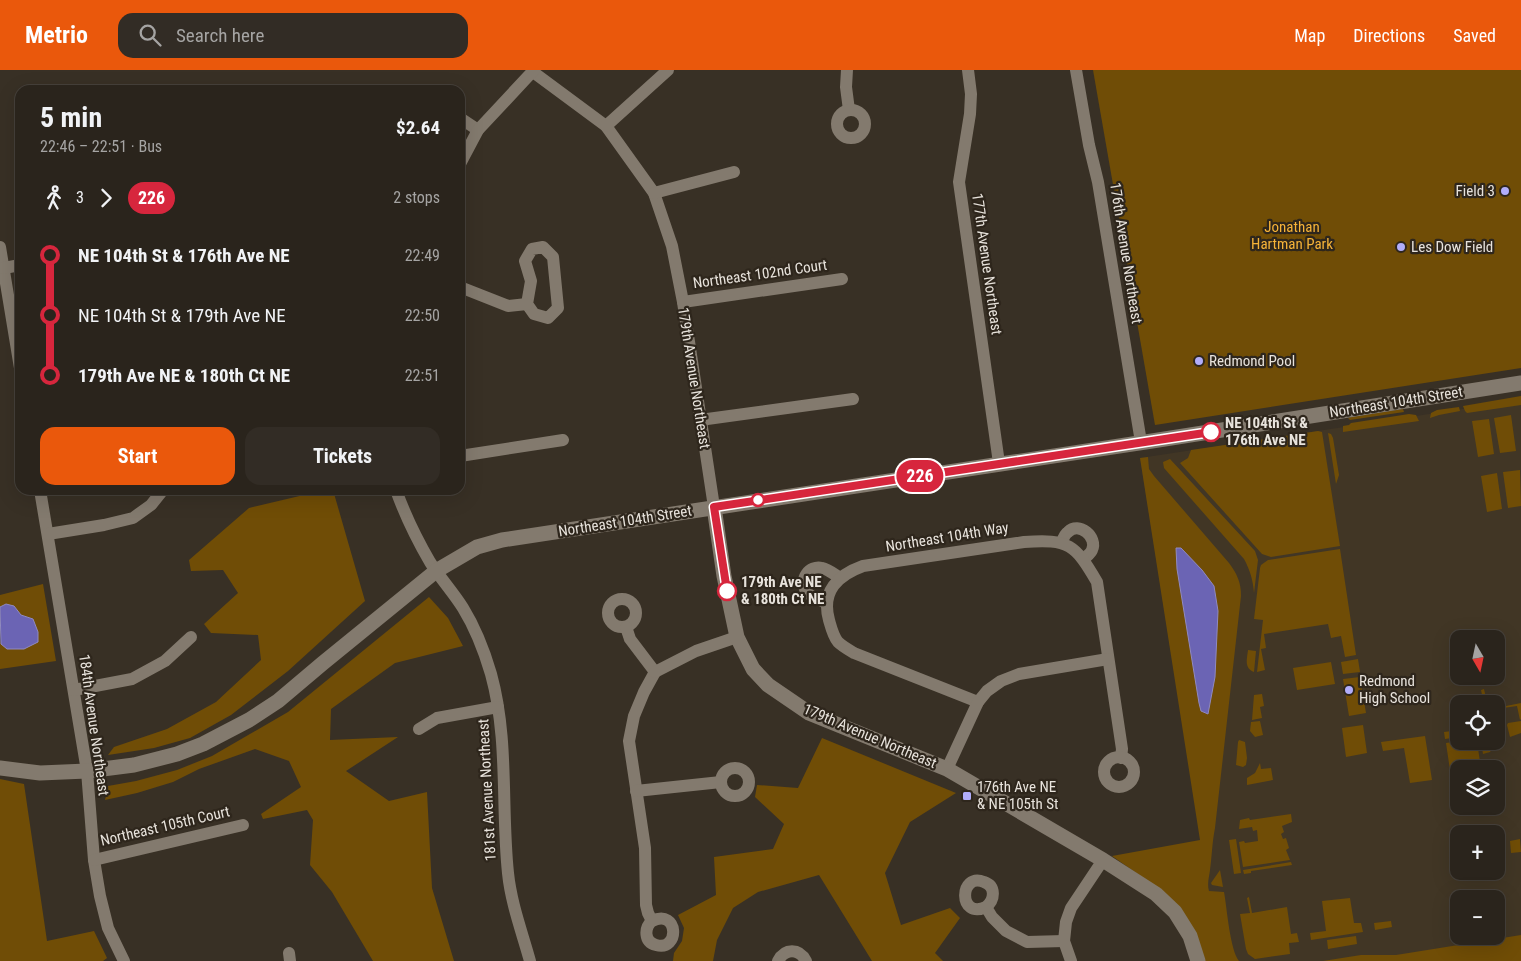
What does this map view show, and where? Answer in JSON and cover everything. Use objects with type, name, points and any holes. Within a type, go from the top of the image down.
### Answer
[{"type":"street","points":[[606,126],[668,70]]},
{"type":"street","points":[[847,70],[846,86],[849,110]]},
{"type":"street","name":"177th Avenue Northeast","points":[[968,70],[971,94],[970,114],[959,182],[999,463]]},
{"type":"street","name":"176th Avenue Northeast","points":[[1076,70],[1089,145],[1098,182],[1141,442]]},
{"type":"street","points":[[465,155],[478,130],[533,71]]},
{"type":"street","name":"179th Avenue Northeast","points":[[533,71],[606,126],[654,193],[672,246],[683,302],[724,576],[737,637],[753,669],[768,685],[810,713],[947,769],[1103,860],[1156,894],[1174,912],[1190,936],[1198,961]]},
{"type":"street","points":[[465,121],[478,130]]},
{"type":"street","points":[[654,193],[734,172]]},
{"type":"street","points":[[0,247],[15,337]]},
{"type":"street","points":[[543,247],[553,257],[558,308],[548,318],[534,314],[527,304],[531,281],[526,261],[532,249],[543,247]]},
{"type":"street","points":[[4,268],[15,266]]},
{"type":"street","name":"Northeast 102nd Court","points":[[683,302],[842,279]]},
{"type":"street","points":[[465,289],[508,306],[527,304]]},
{"type":"street","name":"Northeast 104th Street","points":[[0,768],[40,773],[87,771],[134,765],[177,754],[203,744],[234,728],[278,701],[336,651],[436,571],[477,546],[502,540],[1521,383]]},
{"type":"street","points":[[700,420],[852,399]]},
{"type":"street","points":[[465,455],[562,440]]},
{"type":"street","name":"184th Avenue Northeast","points":[[41,495],[87,771],[94,860],[100,896],[108,928],[124,961]]},
{"type":"street","points":[[48,534],[134,518],[159,495]]},
{"type":"street","name":"181st Avenue Northeast","points":[[398,495],[409,524],[436,571],[463,607],[480,638],[492,675],[502,740],[508,875],[514,908],[530,961]]},
{"type":"street","points":[[1084,559],[1092,551],[1092,538],[1088,532],[1074,529],[1068,532],[1067,546],[1084,559],[1097,582],[1122,749],[1121,758]]},
{"type":"street","name":"Northeast 104th Way","points":[[826,603],[831,589],[840,578],[850,571],[863,566],[1024,542],[1042,541],[1067,546]]},
{"type":"street","points":[[840,578],[822,568],[812,569],[805,576],[804,586],[809,594],[826,603],[831,629],[838,643],[854,653],[978,702]]},
{"type":"street","points":[[626,627],[630,639],[655,672]]},
{"type":"street","points":[[74,690],[132,679],[165,661],[191,637]]},
{"type":"street","points":[[652,921],[646,905],[645,848],[629,741],[634,716],[655,672],[696,651],[737,637]]},
{"type":"street","points":[[947,769],[978,702],[987,691],[1019,674],[1108,659]]},
{"type":"street","points":[[419,729],[437,718],[498,707]]},
{"type":"street","points":[[636,791],[721,782]]},
{"type":"street","name":"Northeast 105th Court","points":[[94,860],[244,825]]},
{"type":"street","points":[[1071,961],[1064,941],[1066,922],[1071,908],[1103,860]]},
{"type":"street","points":[[986,907],[992,917],[1006,931],[1027,942],[1064,941]]},
{"type":"street","points":[[778,961],[782,954],[791,951],[800,953],[806,961]]},
{"type":"shaded area","name":"Redmond High School","points":[[1521,400],[1521,961],[1220,961],[1140,458]]},
{"type":"shaded area","points":[[1176,548],[1181,548],[1214,586],[1218,611],[1215,677],[1208,714],[1201,711],[1199,703],[1177,569]]},
{"type":"shaded area","points":[[6,604],[14,606],[21,615],[33,619],[38,632],[38,642],[24,649],[7,649],[1,644],[0,607]]},
{"type":"green space","name":"Jonathan Hartman Park","points":[[1093,70],[1521,70],[1521,368],[1155,425]]},
{"type":"green space","points":[[1521,396],[1521,405],[1467,413],[1463,406]]},
{"type":"green space","points":[[1459,407],[1460,411],[1430,418],[1431,413],[1437,410]]},
{"type":"green space","points":[[1403,409],[1404,412],[1350,420],[1348,418],[1352,417]]},
{"type":"green space","points":[[1409,414],[1416,415],[1419,421],[1343,432],[1343,426],[1351,423]]},
{"type":"green space","points":[[1511,415],[1516,451],[1500,453],[1494,418]]},
{"type":"green space","points":[[1489,419],[1494,454],[1478,457],[1472,421]]},
{"type":"green space","points":[[1318,431],[1322,432],[1340,546],[1271,557],[1262,554],[1180,463],[1188,458],[1191,450]]},
{"type":"green space","points":[[1328,433],[1333,438],[1339,475],[1336,484]]},
{"type":"green space","points":[[1148,457],[1149,469],[1229,563],[1240,586],[1241,596],[1208,883],[1209,891],[1224,892],[1231,939],[1239,961],[1204,961],[1165,893],[1112,856],[1200,840],[1140,458]]},
{"type":"green space","points":[[1170,459],[1255,551],[1258,560],[1254,593],[1251,575],[1244,559],[1164,468],[1163,462]]},
{"type":"green space","points":[[1520,470],[1521,506],[1508,508],[1503,472]]},
{"type":"green space","points":[[1497,473],[1502,509],[1487,512],[1481,476]]},
{"type":"green space","points":[[304,495],[334,495],[365,601],[288,671],[231,715],[190,738],[154,748],[108,755],[114,747],[167,729],[216,702],[261,660],[258,635],[211,633],[204,624],[238,593],[223,570],[191,571],[189,560],[249,508]]},
{"type":"green space","points":[[1340,549],[1356,655],[1345,657],[1341,636],[1331,638],[1328,624],[1264,634],[1266,648],[1261,649],[1265,670],[1257,672],[1263,620],[1254,619],[1261,565],[1268,560]]},
{"type":"green space","points":[[43,584],[56,661],[0,669],[0,640],[1,644],[33,619],[21,615],[6,604],[0,607],[0,595]]},
{"type":"green space","points":[[429,597],[448,618],[463,646],[395,663],[331,709],[330,740],[398,737],[346,771],[389,801],[427,792],[432,888],[454,961],[373,961],[332,892],[310,865],[313,820],[307,810],[263,819],[261,814],[301,787],[289,761],[255,749],[199,769],[173,782],[105,800],[108,786],[177,770],[212,756],[288,712]]},
{"type":"green space","points":[[1248,650],[1256,651],[1254,672],[1247,666]]},
{"type":"green space","points":[[1358,659],[1360,672],[1343,674],[1341,662]]},
{"type":"green space","points":[[1331,662],[1335,684],[1297,690],[1293,668]]},
{"type":"green space","points":[[1360,677],[1366,713],[1349,716],[1343,679]]},
{"type":"green space","points":[[1484,689],[1485,695],[1482,695],[1481,690]]},
{"type":"green space","points":[[1262,694],[1264,706],[1260,707],[1262,718],[1252,720],[1254,695]]},
{"type":"green space","points":[[1521,703],[1520,720],[1517,706],[1505,708]]},
{"type":"green space","points":[[1260,721],[1263,735],[1255,737],[1250,731],[1251,722]]},
{"type":"green space","points":[[1521,721],[1521,733],[1510,737],[1508,723]]},
{"type":"green space","points":[[1363,725],[1367,753],[1346,757],[1342,728]]},
{"type":"green space","points":[[1450,731],[1450,738],[1445,739],[1444,732]]},
{"type":"green space","points":[[1425,736],[1432,780],[1410,783],[1404,748],[1383,751],[1381,742]]},
{"type":"green space","points":[[822,738],[956,793],[910,822],[885,873],[901,925],[950,908],[960,918],[935,953],[943,961],[872,961],[819,875],[758,892],[733,908],[717,940],[713,961],[673,961],[674,953],[682,941],[684,928],[678,915],[716,895],[714,857],[773,849],[784,824],[755,797],[757,785],[798,788]]},
{"type":"green space","points":[[1239,740],[1245,742],[1247,758],[1246,765],[1243,767],[1236,765]]},
{"type":"green space","points":[[1450,742],[1450,750],[1478,750],[1480,760],[1450,760],[1450,770],[1446,743]]},
{"type":"green space","points":[[1482,750],[1491,750],[1490,752],[1483,754]]},
{"type":"green space","points":[[1260,763],[1261,769],[1271,768],[1273,780],[1247,785],[1247,778],[1255,773]]},
{"type":"green space","points":[[0,779],[24,784],[47,941],[94,931],[107,958],[103,961],[0,961]]},
{"type":"green space","points":[[1291,814],[1292,822],[1282,826],[1284,832],[1281,834],[1283,839],[1286,838],[1289,848],[1286,850],[1290,860],[1243,867],[1239,842],[1258,841],[1257,830],[1253,831],[1252,827],[1239,829],[1240,820]]},
{"type":"green space","points":[[1236,839],[1241,873],[1234,874],[1229,840]]},
{"type":"green space","points":[[1520,839],[1521,852],[1511,853],[1510,841]]},
{"type":"green space","points":[[1291,862],[1292,865],[1251,871],[1251,873],[1244,874],[1243,870]]},
{"type":"green space","points":[[1220,870],[1223,887],[1212,885],[1211,883]]},
{"type":"green space","points":[[1249,897],[1252,913],[1287,907],[1291,934],[1297,933],[1299,942],[1289,943],[1290,954],[1255,959],[1248,954],[1240,914],[1250,913],[1247,898]]},
{"type":"green space","points":[[1350,898],[1354,923],[1361,923],[1363,932],[1311,940],[1310,933],[1326,931],[1322,901]]},
{"type":"green space","points":[[1391,921],[1392,927],[1375,930],[1374,923]]},
{"type":"green space","points":[[1521,935],[1521,961],[1323,961],[1361,955],[1396,955],[1458,945],[1505,945],[1505,938]]},
{"type":"green space","points":[[1356,936],[1357,944],[1328,949],[1327,940]]},
{"type":"bus line","name":"226","points":[[727,591],[714,507],[1211,432]]},
{"type":"place","name":"Field 3","points":[[1505,191]]},
{"type":"place","name":"Les Dow Field","points":[[1401,247]]},
{"type":"place","name":"Redmond Pool","points":[[1199,361]]},
{"type":"place","name":"NE 104th St & 176th Ave NE","points":[[1211,432]]},
{"type":"place","name":"179th Ave NE & 180th Ct NE","points":[[727,591]]},
{"type":"place","name":"Redmond High School","points":[[1349,690]]},
{"type":"place","name":"176th Ave NE & NE 105th St","points":[[967,796]]}]
